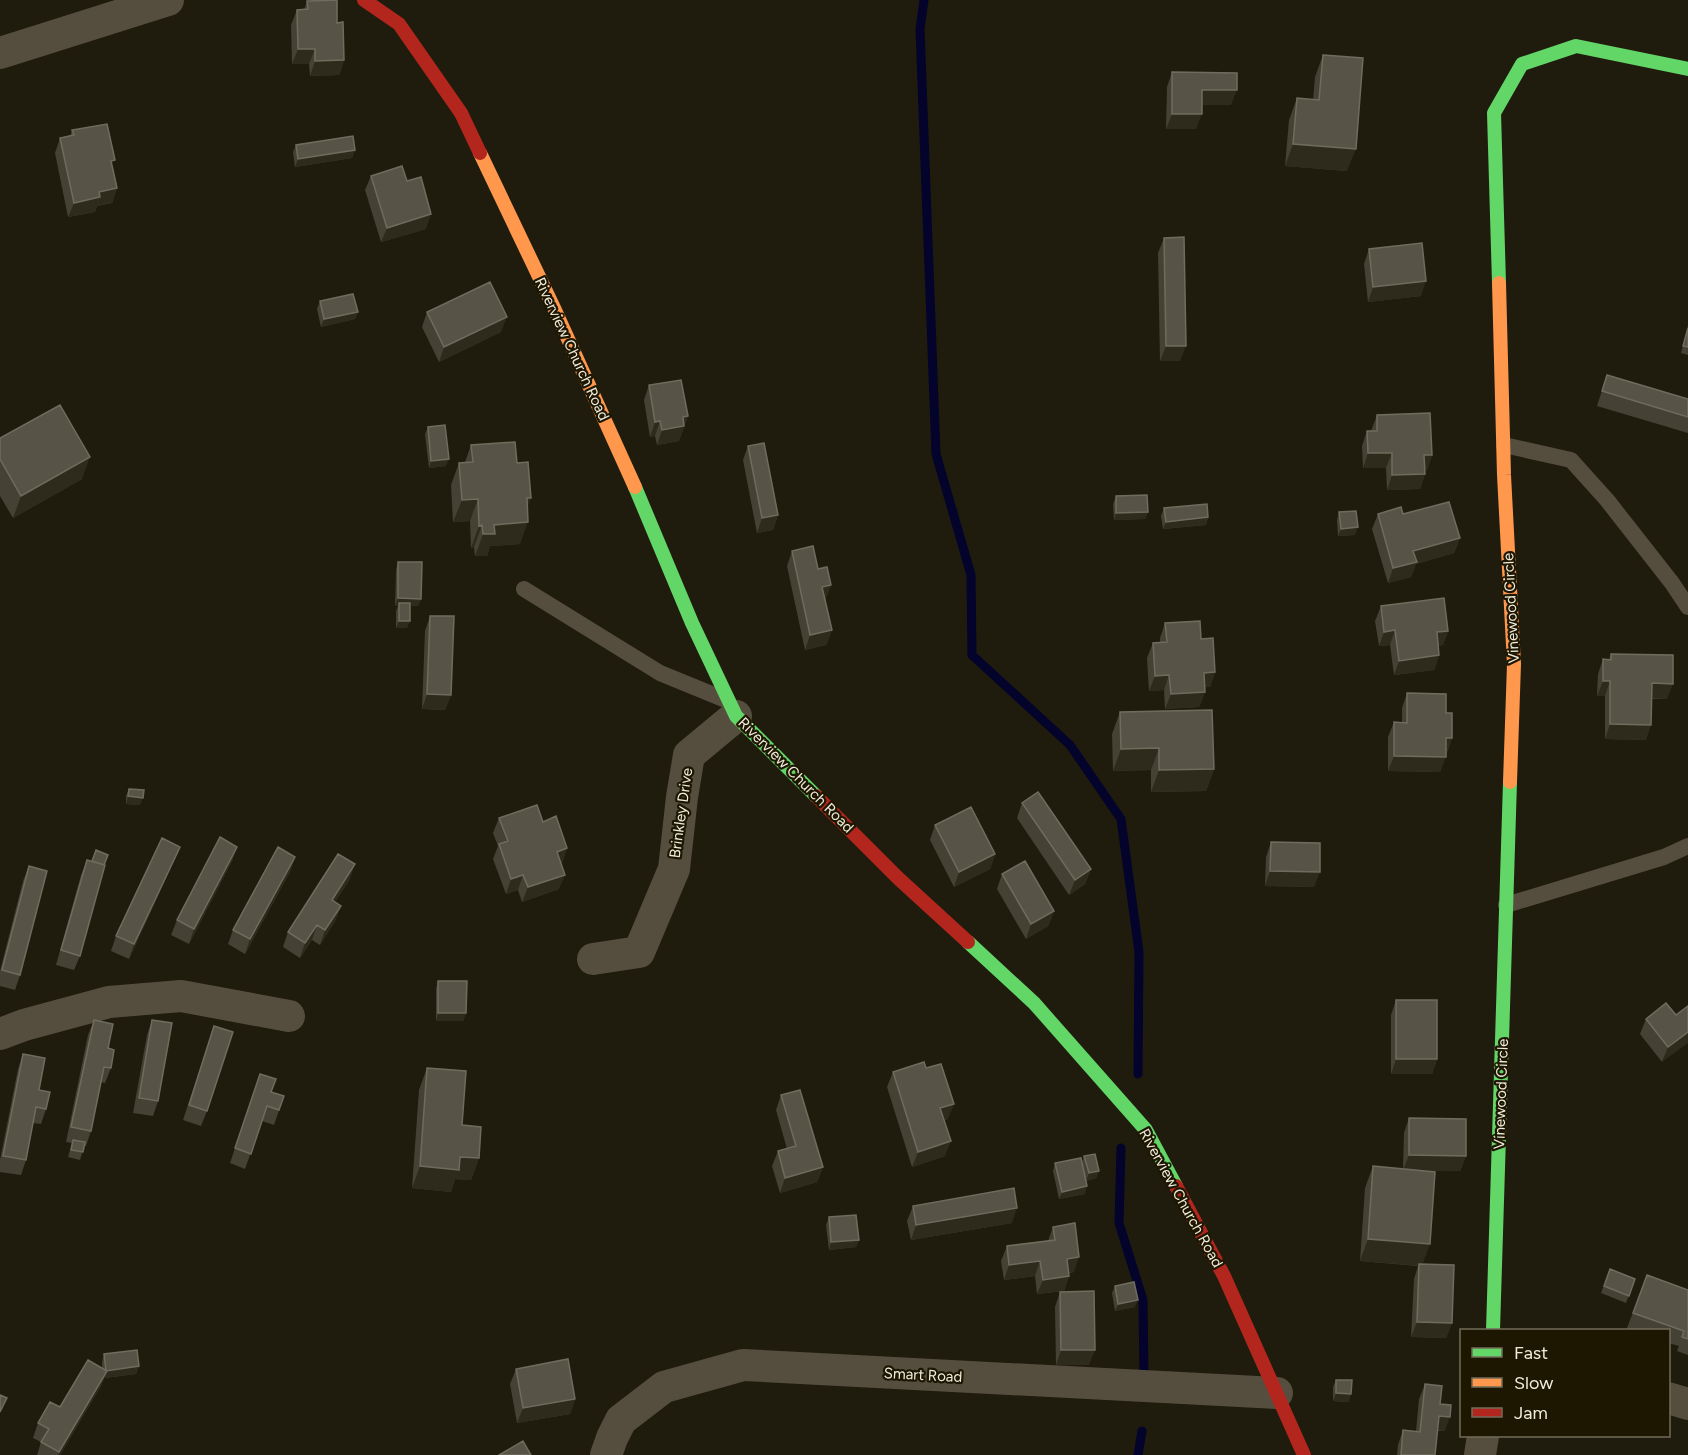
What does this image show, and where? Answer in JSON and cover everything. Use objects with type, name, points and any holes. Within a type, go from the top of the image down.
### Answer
[{"type":"street","points":[[0,53],[168,0]]},
{"type":"street","name":"Riverview Church Road","points":[[368,2],[399,24],[460,112],[554,308],[631,479],[692,623],[733,709],[898,878],[1034,1002],[1146,1130],[1224,1276],[1304,1455]]},
{"type":"street","name":"Vinewood Circle","points":[[1493,1329],[1514,664],[1503,445],[1494,113],[1522,64],[1576,46],[1688,69]]},
{"type":"street","name":"Brinkley Drive","points":[[593,959],[639,952],[674,868],[689,755],[733,709]]},
{"type":"street","points":[[0,1034],[24,1025],[109,1002],[181,996],[289,1016]]},
{"type":"street","name":"Smart Road","points":[[606,1455],[621,1420],[664,1387],[743,1365],[1277,1393]]},
{"type":"street","points":[[1670,1399],[1688,1404]]},
{"type":"street","points":[[1480,1455],[1483,1437]]},
{"type":"lane","points":[[1503,445],[1571,460],[1607,500],[1688,607]]},
{"type":"lane","points":[[524,589],[660,673],[733,709]]},
{"type":"lane","points":[[1506,905],[1664,857],[1688,846]]},
{"type":"building","points":[[337,0],[337,23],[343,22],[344,60],[315,61],[315,49],[298,49],[297,10],[308,9],[307,1]]},
{"type":"building","points":[[1323,55],[1363,58],[1356,149],[1293,144],[1297,98],[1319,100]]},
{"type":"building","points":[[1172,72],[1237,73],[1237,90],[1202,90],[1202,114],[1172,114]]},
{"type":"building","points":[[107,124],[115,160],[111,161],[117,188],[99,192],[100,197],[74,203],[60,138],[74,135],[72,130]]},
{"type":"building","points":[[353,136],[355,150],[298,159],[296,145]]},
{"type":"building","points":[[402,166],[407,181],[421,177],[431,214],[387,228],[371,176]]},
{"type":"building","points":[[1184,237],[1186,346],[1166,346],[1164,238]]},
{"type":"building","points":[[1422,243],[1426,281],[1373,287],[1369,249]]},
{"type":"building","points":[[490,282],[507,317],[444,347],[427,312]]},
{"type":"building","points":[[353,294],[358,312],[324,319],[320,301]]},
{"type":"building","points":[[1688,328],[1688,347],[1683,346]]},
{"type":"building","points":[[1607,375],[1688,399],[1688,417],[1602,391]]},
{"type":"building","points":[[681,380],[688,416],[683,417],[684,426],[662,430],[660,421],[655,422],[649,385]]},
{"type":"building","points":[[60,405],[90,457],[21,496],[0,459],[0,438]]},
{"type":"building","points":[[1430,413],[1432,455],[1424,455],[1425,474],[1392,475],[1392,453],[1368,453],[1367,431],[1377,431],[1377,415]]},
{"type":"building","points":[[445,425],[449,459],[431,461],[428,427]]},
{"type":"building","points":[[515,442],[517,463],[528,462],[531,498],[527,498],[528,522],[494,525],[495,534],[483,534],[482,525],[479,526],[478,499],[462,500],[459,463],[473,462],[471,445]]},
{"type":"building","points":[[764,443],[778,515],[762,518],[748,446]]},
{"type":"building","points":[[1147,495],[1148,512],[1116,513],[1116,496]]},
{"type":"building","points":[[1449,502],[1460,538],[1413,551],[1417,562],[1393,568],[1378,514],[1401,507],[1403,514]]},
{"type":"building","points":[[1207,504],[1208,517],[1166,522],[1164,508]]},
{"type":"building","points":[[1356,511],[1358,527],[1341,529],[1339,512]]},
{"type":"building","points":[[813,546],[818,569],[827,567],[831,585],[822,587],[832,630],[810,635],[792,551]]},
{"type":"building","points":[[398,562],[422,562],[421,599],[398,598]]},
{"type":"building","points":[[1444,598],[1448,631],[1437,632],[1439,655],[1399,661],[1395,630],[1384,632],[1381,606]]},
{"type":"building","points":[[399,603],[410,603],[410,621],[399,621]]},
{"type":"building","points":[[430,616],[454,616],[451,695],[427,694]]},
{"type":"building","points":[[1200,621],[1201,639],[1213,638],[1215,672],[1204,673],[1205,692],[1171,694],[1169,675],[1155,676],[1153,643],[1167,642],[1165,623]]},
{"type":"building","points":[[1611,654],[1673,655],[1673,684],[1652,683],[1651,725],[1610,724],[1610,681],[1603,681],[1603,659],[1611,660]]},
{"type":"building","points":[[1407,693],[1446,694],[1446,713],[1452,713],[1452,738],[1446,738],[1446,757],[1394,756],[1394,722],[1407,723]]},
{"type":"building","points":[[1212,710],[1214,769],[1159,770],[1159,748],[1121,749],[1120,712]]},
{"type":"building","points":[[129,789],[144,790],[143,798],[128,796]]},
{"type":"building","points":[[1038,792],[1091,869],[1075,880],[1022,803]]},
{"type":"building","points":[[537,805],[543,822],[556,816],[567,848],[557,852],[565,875],[528,887],[523,875],[511,879],[499,844],[508,841],[499,818]]},
{"type":"building","points":[[971,807],[995,854],[959,872],[935,825]]},
{"type":"building","points":[[220,837],[237,847],[194,929],[177,920]]},
{"type":"building","points":[[162,838],[180,847],[134,944],[116,936]]},
{"type":"building","points":[[1271,842],[1320,843],[1320,872],[1270,871]]},
{"type":"building","points":[[278,847],[295,857],[250,939],[233,930]]},
{"type":"building","points":[[96,850],[108,855],[104,865],[92,861]]},
{"type":"building","points":[[338,854],[355,864],[332,900],[341,906],[325,930],[317,925],[305,943],[288,932]]},
{"type":"building","points":[[87,860],[105,865],[80,956],[61,950]]},
{"type":"building","points":[[1025,861],[1054,911],[1031,924],[1002,874]]},
{"type":"building","points":[[29,866],[47,871],[20,975],[2,970]]},
{"type":"building","points":[[438,981],[467,981],[466,1013],[438,1013]]},
{"type":"building","points":[[1396,1000],[1437,1000],[1437,1059],[1396,1059]]},
{"type":"building","points":[[1666,1003],[1676,1015],[1688,1006],[1688,1032],[1668,1047],[1646,1019]]},
{"type":"building","points":[[94,1020],[113,1024],[108,1048],[114,1050],[111,1068],[104,1067],[91,1131],[71,1127]]},
{"type":"building","points":[[152,1020],[172,1023],[158,1101],[139,1098]]},
{"type":"building","points":[[214,1026],[233,1032],[207,1111],[189,1105]]},
{"type":"building","points":[[23,1054],[45,1058],[39,1090],[50,1092],[46,1109],[36,1107],[26,1160],[3,1156]]},
{"type":"building","points":[[924,1062],[926,1068],[941,1064],[954,1104],[940,1108],[951,1141],[918,1152],[893,1072]]},
{"type":"building","points":[[427,1068],[466,1071],[462,1125],[481,1127],[479,1158],[460,1157],[459,1170],[420,1166]]},
{"type":"building","points":[[260,1074],[276,1079],[271,1092],[284,1096],[279,1110],[267,1106],[251,1154],[235,1148]]},
{"type":"building","points":[[800,1090],[823,1167],[785,1178],[778,1151],[796,1146],[781,1095]]},
{"type":"building","points":[[1409,1118],[1466,1119],[1466,1156],[1409,1155]]},
{"type":"building","points":[[73,1140],[85,1142],[83,1152],[71,1150]]},
{"type":"building","points":[[1095,1154],[1099,1171],[1089,1173],[1084,1156]]},
{"type":"building","points":[[1081,1158],[1087,1186],[1062,1192],[1055,1163]]},
{"type":"building","points":[[1373,1166],[1435,1172],[1430,1244],[1368,1239]]},
{"type":"building","points":[[1014,1188],[1017,1208],[916,1225],[913,1206]]},
{"type":"building","points":[[856,1215],[859,1240],[831,1242],[829,1217]]},
{"type":"building","points":[[1075,1223],[1079,1257],[1067,1259],[1069,1276],[1043,1280],[1040,1261],[1009,1265],[1007,1246],[1055,1240],[1053,1227]]},
{"type":"building","points":[[1419,1264],[1454,1265],[1452,1323],[1417,1322]]},
{"type":"building","points":[[1610,1269],[1635,1279],[1629,1296],[1604,1286]]},
{"type":"building","points":[[1647,1275],[1688,1290],[1688,1339],[1682,1337],[1684,1331],[1633,1313]]},
{"type":"building","points":[[1134,1282],[1138,1300],[1118,1304],[1115,1286]]},
{"type":"building","points":[[1094,1291],[1095,1350],[1061,1350],[1060,1292]]},
{"type":"building","points":[[137,1350],[139,1366],[106,1371],[104,1354]]},
{"type":"building","points":[[568,1359],[575,1399],[523,1408],[516,1369]]},
{"type":"building","points":[[88,1360],[107,1371],[59,1452],[41,1442],[49,1429],[38,1423],[50,1402],[60,1407]]},
{"type":"building","points":[[1336,1380],[1352,1380],[1351,1394],[1336,1393]]},
{"type":"building","points":[[1425,1384],[1442,1386],[1440,1404],[1451,1405],[1450,1417],[1439,1416],[1435,1455],[1401,1455],[1403,1430],[1420,1432]]},
{"type":"building","points":[[0,1395],[7,1398],[0,1412]]},
{"type":"building","points":[[523,1441],[531,1455],[499,1455]]},
{"type":"waterway","points":[[924,0],[920,29],[936,454],[971,575],[972,655],[1070,745],[1121,819],[1139,952],[1138,1074]]},
{"type":"waterway","points":[[1121,1148],[1119,1223],[1143,1300],[1144,1377]]},
{"type":"waterway","points":[[1138,1455],[1142,1431]]},
{"type":"traffic: fast","points":[[1499,283],[1494,113],[1522,64],[1576,46],[1688,69]]},
{"type":"traffic: fast","points":[[635,487],[692,623],[736,716],[816,796]]},
{"type":"traffic: fast","points":[[1493,1329],[1510,782]]},
{"type":"traffic: fast","points":[[968,942],[1034,1003],[1146,1130],[1176,1186]]},
{"type":"traffic: slow","points":[[480,153],[554,308],[635,487]]},
{"type":"traffic: slow","points":[[1499,283],[1504,475],[1514,664],[1510,782]]},
{"type":"traffic: jam","points":[[364,0],[399,24],[461,113],[480,153]]},
{"type":"traffic: jam","points":[[816,796],[898,878],[968,942]]},
{"type":"traffic: jam","points":[[1176,1186],[1224,1276],[1304,1455]]}]
